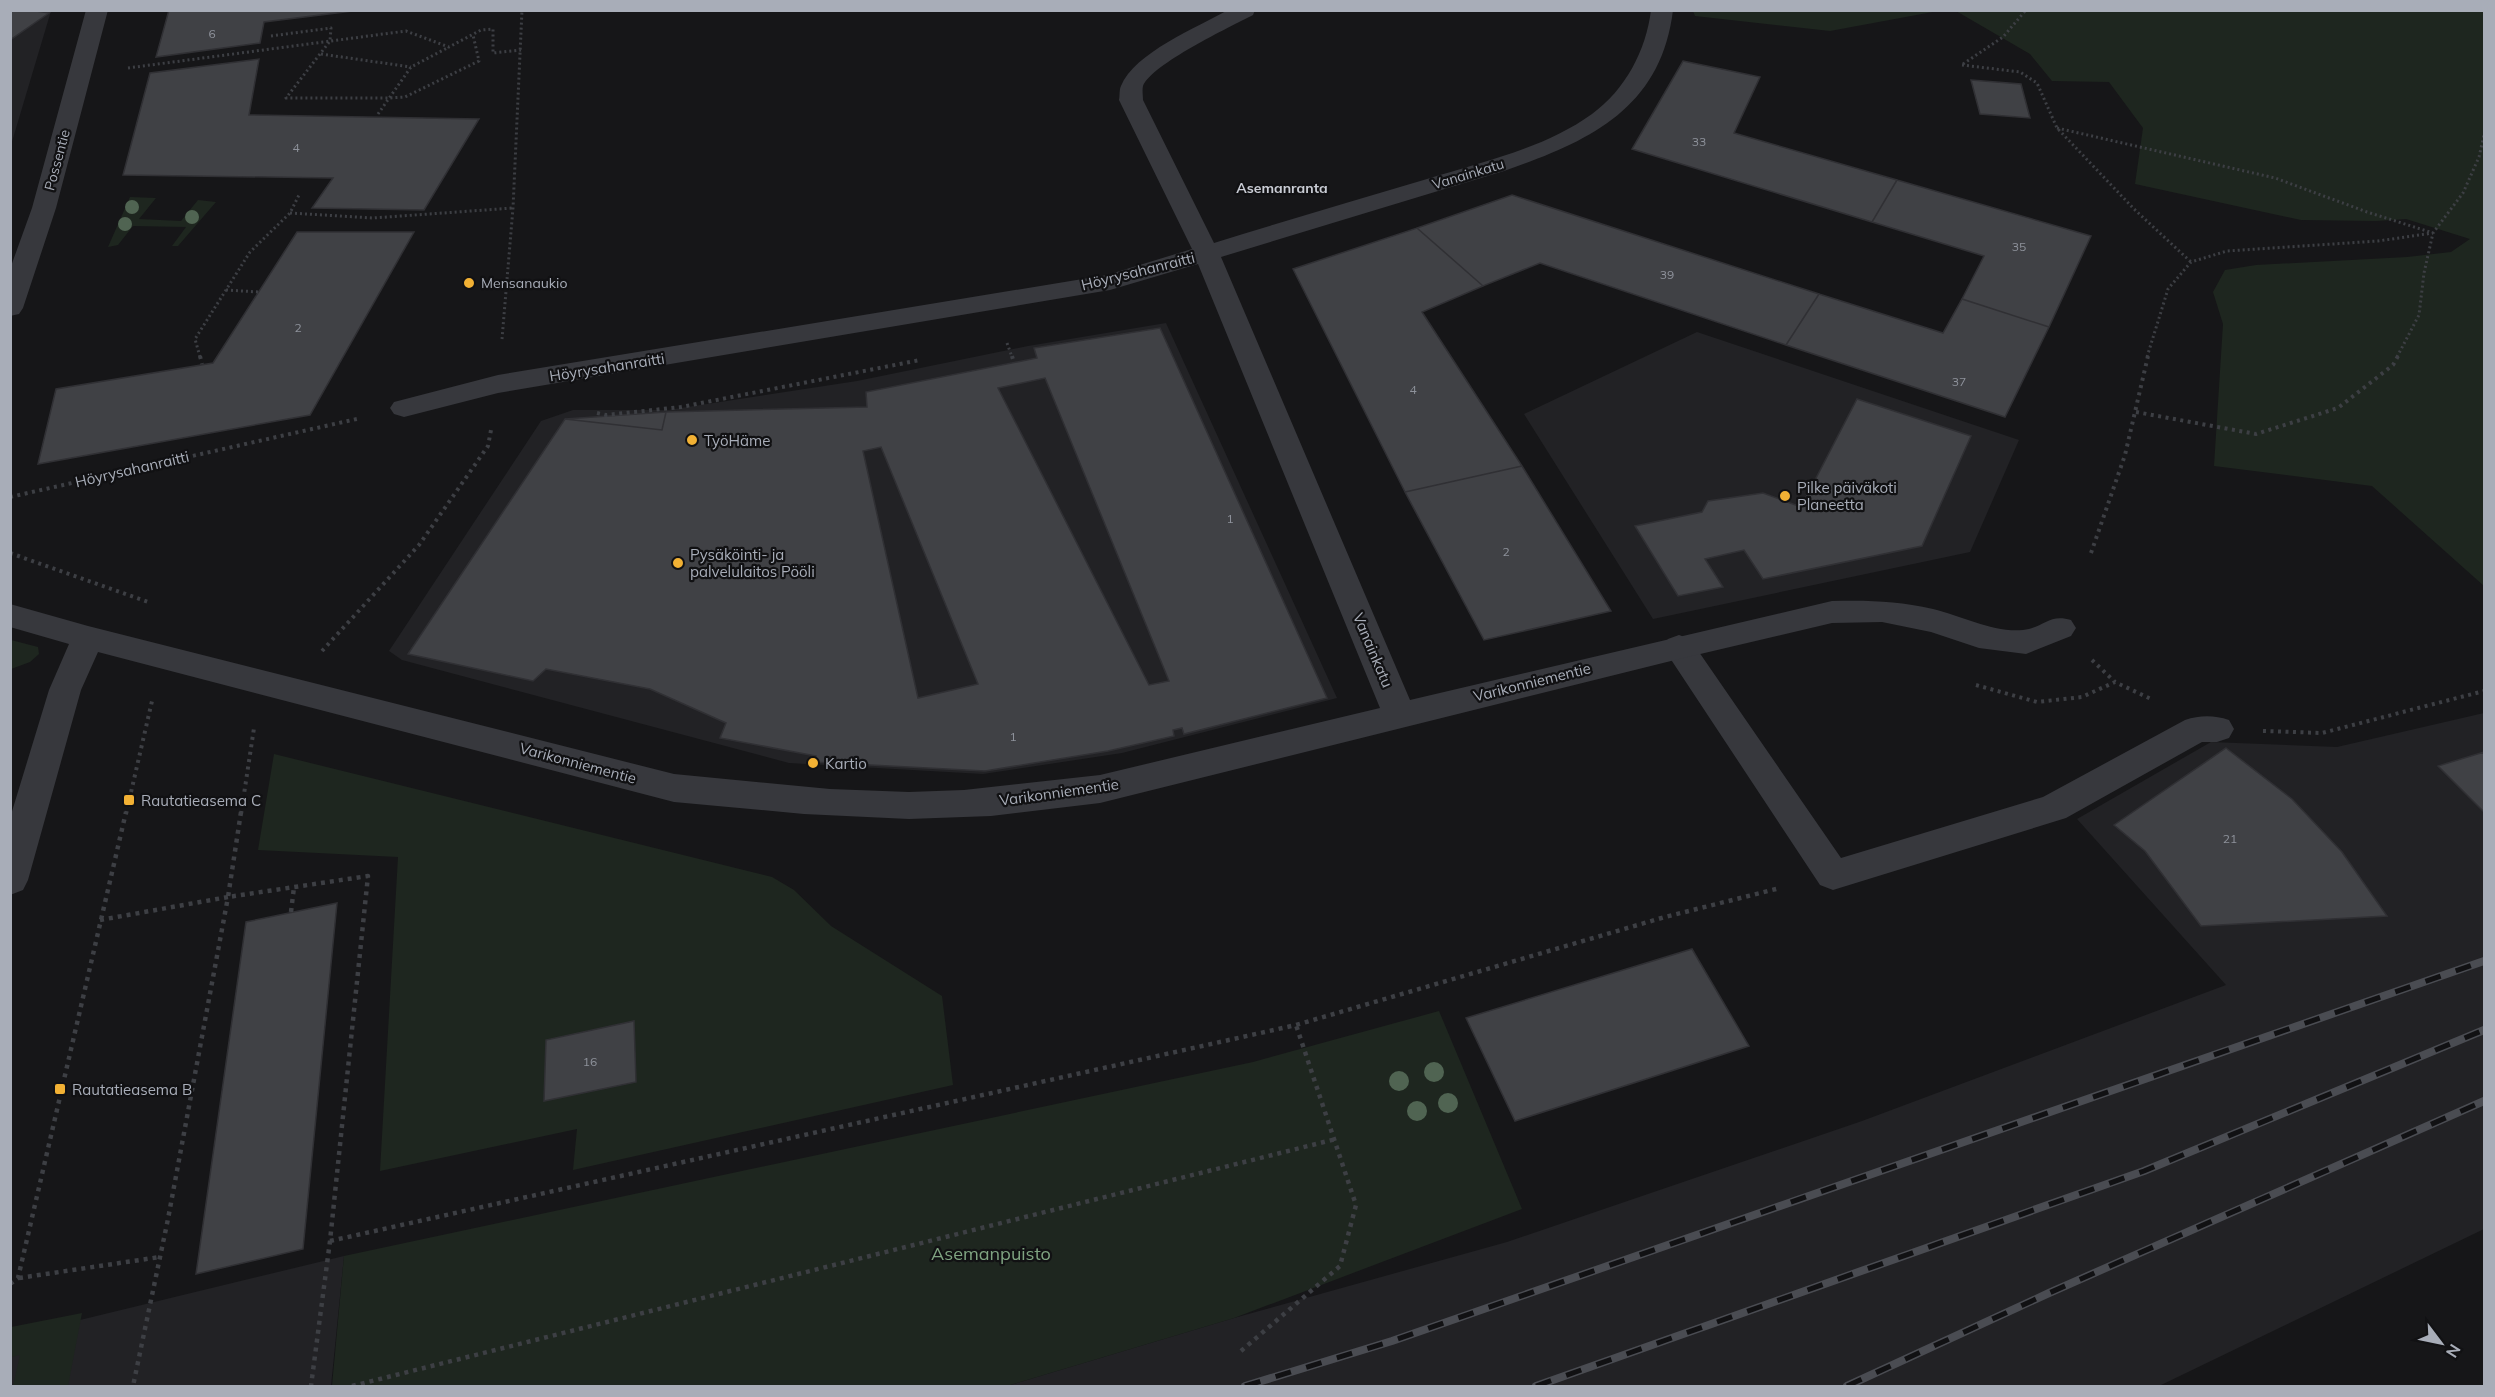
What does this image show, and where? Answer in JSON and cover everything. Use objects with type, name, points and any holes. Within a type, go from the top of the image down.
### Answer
[{"type":"street","name":"Possentie","points":[[10,308],[44,208],[97,10]]},
{"type":"street","name":"Vanainkatu","points":[[1245,10],[1169,53],[1141,74],[1132,87],[1131,100],[1207,254],[1400,715]]},
{"type":"street","name":"Vanainkatu","points":[[1207,254],[1495,166],[1556,145],[1605,117],[1636,85],[1654,48],[1662,10]]},
{"type":"street","name":"Höyrysahanraitti","points":[[404,408],[498,384],[1110,282],[1207,254]]},
{"type":"street","name":"Varikonniementie","points":[[10,615],[88,638],[674,788],[883,805],[1003,801],[1100,789],[1679,647],[1832,612],[1882,611],[1934,621],[1980,636],[2026,642],[2060,628]]},
{"type":"street","points":[[10,880],[65,690],[88,638]]},
{"type":"street","points":[[1679,647],[1833,875],[2054,808],[2197,729],[2217,729]]},
{"type":"path","points":[[322,652],[419,545],[488,446],[498,384],[513,208],[522,10]]},
{"type":"path","points":[[2026,10],[2003,37],[1962,65],[2020,72],[2037,83],[2058,128],[2102,177],[2191,262]]},
{"type":"path","points":[[271,36],[331,28],[330,41],[286,98],[389,98],[405,97],[479,61],[473,35]]},
{"type":"path","points":[[378,114],[411,67],[481,30],[492,29],[493,53],[521,50]]},
{"type":"path","points":[[118,70],[406,31],[449,47]]},
{"type":"path","points":[[320,54],[411,67]]},
{"type":"path","points":[[2058,128],[2275,178],[2367,212],[2433,233]]},
{"type":"path","points":[[2136,412],[2256,434],[2338,408],[2393,365],[2419,315],[2424,273],[2433,233],[2463,193],[2484,145],[2484,135]]},
{"type":"path","points":[[202,364],[195,339],[250,252],[290,213],[300,193]]},
{"type":"path","points":[[290,213],[312,216],[434,216],[513,208]]},
{"type":"path","points":[[2091,553],[2125,455],[2149,350],[2168,289],[2191,262],[2227,251],[2378,241],[2433,233]]},
{"type":"path","points":[[225,290],[259,292]]},
{"type":"path","points":[[1007,343],[1014,363]]},
{"type":"path","name":"Höyrysahanraitti","points":[[10,497],[404,408]]},
{"type":"path","points":[[10,553],[160,607]]},
{"type":"path","points":[[2217,729],[2322,733],[2484,691]]},
{"type":"path","points":[[18,1278],[153,694]]},
{"type":"path","points":[[133,1386],[160,1257],[228,897],[255,722]]},
{"type":"path","points":[[330,1241],[1296,1025],[1665,917],[1833,875]]},
{"type":"path","points":[[100,920],[228,897],[368,876],[330,1241],[311,1386]]},
{"type":"path","points":[[291,912],[294,887]]},
{"type":"path","points":[[1241,1351],[1340,1266],[1356,1205],[1296,1025]]},
{"type":"path","points":[[352,1386],[1335,1139]]},
{"type":"path","points":[[10,1284],[18,1278],[160,1257]]},
{"type":"shaded area","points":[[11,11],[51,11],[11,145]]},
{"type":"shaded area","name":"Pysäköinti- ja palvelulaitos Pööli","points":[[1166,323],[1337,698],[1122,753],[983,774],[789,763],[402,660],[389,651],[541,421],[573,410],[668,410],[857,381],[1028,346]]},
{"type":"shaded area","name":"Pilke päiväkoti Planeetta","points":[[1697,332],[2019,440],[1970,552],[1653,619],[1524,414]]},
{"type":"shaded area","points":[[2484,713],[2484,1229],[2159,1386],[1007,1386],[1234,1318],[1507,1242],[1862,1121],[2226,985],[2077,819],[2211,742],[2337,747]]},
{"type":"shaded area","points":[[344,1256],[331,1386],[11,1386],[10,1337]]},
{"type":"green space","points":[[1693,10],[1938,11],[1830,31],[1695,16]]},
{"type":"green space","points":[[1956,11],[2484,11],[2484,586],[2372,486],[2214,466],[2223,324],[2213,292],[2225,270],[2256,265],[2407,257],[2451,252],[2470,239],[2406,219],[2301,220],[2135,184],[2143,128],[2109,82],[2052,81],[2030,54]]},
{"type":"green space","points":[[130,197],[156,198],[139,219],[181,221],[198,200],[216,202],[178,246],[172,246],[186,227],[133,226],[118,245],[108,247]]},
{"type":"green space","points":[[11,640],[38,647],[39,654],[30,662],[11,669]]},
{"type":"green space","points":[[274,754],[772,877],[794,890],[831,926],[942,996],[953,1085],[573,1170],[577,1129],[380,1171],[398,857],[258,850]]},
{"type":"green space","name":"Asemanpuisto","points":[[1439,1011],[1522,1209],[1234,1318],[1007,1386],[332,1386],[344,1256],[1253,1062]]},
{"type":"green space","points":[[82,1313],[68,1386],[13,1386],[20,1355],[11,1357],[11,1327]]},
{"type":"building","points":[[10,10],[30,10],[49,13],[10,40]]},
{"type":"building","points":[[169,10],[361,10],[264,22],[260,43],[156,57]]},
{"type":"building","points":[[259,59],[249,115],[479,119],[424,210],[312,208],[333,178],[123,175],[150,73]]},
{"type":"building","points":[[1683,61],[1760,77],[1734,133],[1897,180],[1872,222],[1632,149]]},
{"type":"building","points":[[1971,80],[2021,84],[2030,118],[1980,114]]},
{"type":"building","points":[[1897,180],[2091,236],[2049,327],[1962,299],[1984,256],[1872,222]]},
{"type":"building","points":[[1512,195],[1819,294],[1786,345],[1540,263],[1483,286],[1417,228]]},
{"type":"building","points":[[1417,228],[1483,286],[1422,312],[1522,466],[1405,492],[1293,269]]},
{"type":"building","points":[[297,232],[414,232],[310,415],[38,464],[56,389],[213,363]]},
{"type":"building","points":[[1819,294],[1943,333],[1962,299],[2049,327],[2005,417],[1786,345]]},
{"type":"building","name":"Pysäköinti- ja palvelulaitos Pööli","points":[[1160,328],[1327,698],[1184,734],[1182,728],[1173,730],[1174,736],[1108,751],[985,771],[813,762],[816,756],[720,738],[726,723],[650,689],[546,669],[533,681],[408,654],[565,419],[662,430],[666,412],[867,407],[866,392],[1037,358],[1034,348]],"holes":[[[1045,378],[1169,681],[1149,685],[998,388]],[[881,447],[978,684],[918,698],[863,451]]]},
{"type":"building","points":[[1857,399],[1971,436],[1922,546],[1763,579],[1744,550],[1705,559],[1723,587],[1678,596],[1635,526],[1702,512],[1708,501],[1763,493],[1801,507]]},
{"type":"building","points":[[666,412],[662,430],[565,419]]},
{"type":"building","points":[[1522,466],[1611,611],[1484,640],[1405,492]]},
{"type":"building","points":[[2226,748],[2292,799],[2342,852],[2387,916],[2201,926],[2145,851],[2114,825]]},
{"type":"building","points":[[2484,752],[2484,812],[2438,766]]},
{"type":"building","points":[[337,903],[303,1249],[196,1274],[246,922]]},
{"type":"building","points":[[1692,949],[1749,1046],[1515,1121],[1466,1018]]},
{"type":"building","points":[[634,1021],[636,1082],[544,1101],[546,1040]]},
{"type":"railway","points":[[1245,1386],[1392,1341],[2484,961]]},
{"type":"railway","points":[[1536,1386],[2144,1171],[2484,1030]]},
{"type":"railway","points":[[1847,1386],[2049,1293],[2484,1101]]},
{"type":"place","name":"Mensanaukio","points":[[469,283]]},
{"type":"place","name":"TyöHäme","points":[[692,440]]},
{"type":"place","name":"Pilke päiväkoti Planeetta","points":[[1785,496]]},
{"type":"place","name":"Pysäköinti- ja palvelulaitos Pööli","points":[[678,563]]},
{"type":"place","name":"Kartio","points":[[813,763]]},
{"type":"place","name":"Rautatieasema C","points":[[129,800]]},
{"type":"place","name":"Rautatieasema B","points":[[60,1089]]},
{"type":"district","name":"Asemanranta","points":[[1282,188]]}]
